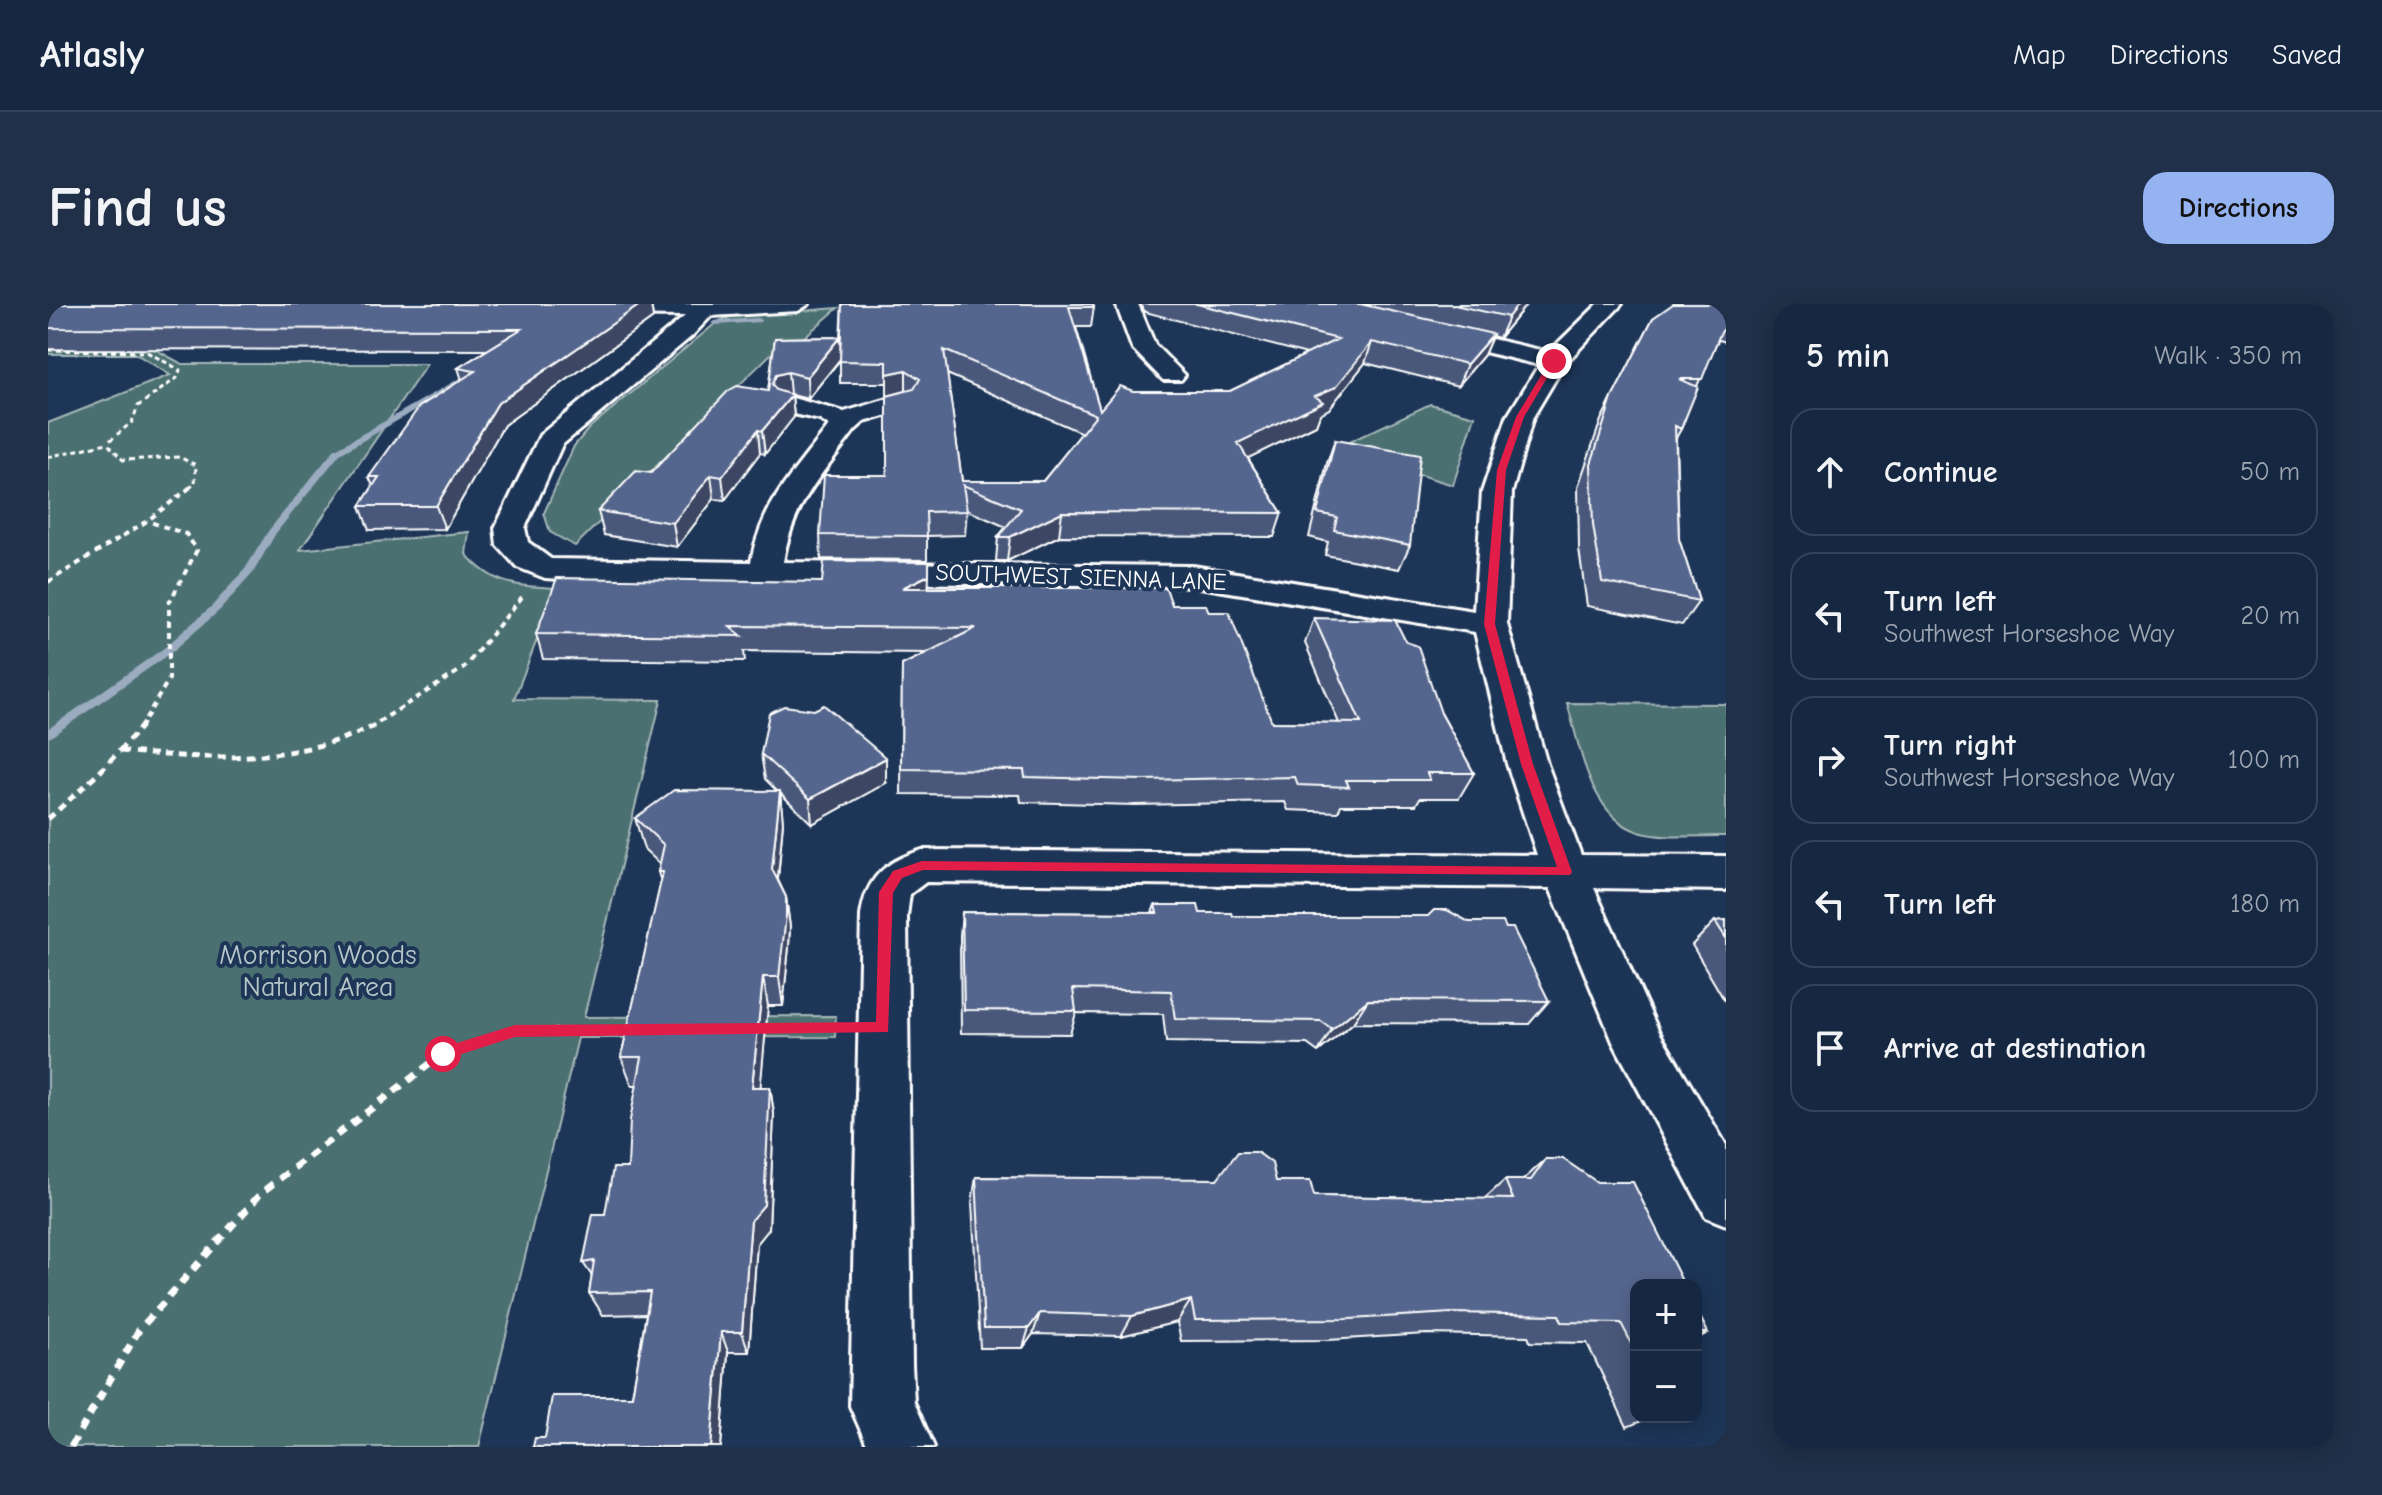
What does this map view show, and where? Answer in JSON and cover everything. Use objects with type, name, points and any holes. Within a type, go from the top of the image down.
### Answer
[{"type":"street","points":[[568,308],[798,304]]},
{"type":"street","points":[[1127,304],[1144,348],[1172,375]]},
{"type":"street","points":[[1611,304],[1554,361],[1520,417],[1502,470],[1490,624],[1527,764],[1565,872],[1638,1042],[1726,1198]]},
{"type":"street","points":[[545,568],[528,560],[513,545],[510,528],[550,441],[708,306]]},
{"type":"street","points":[[1399,325],[1554,361]]},
{"type":"street","points":[[766,570],[773,529],[784,504],[845,424],[872,409],[904,402]]},
{"type":"street","points":[[789,405],[829,414],[845,424]]},
{"type":"street","name":"SOUTHWEST SIENNA LANE","points":[[545,568],[1193,576],[1490,624]]},
{"type":"street","points":[[901,1447],[882,1406],[886,892],[897,875],[922,866],[1726,873]]},
{"type":"path","points":[[48,350],[147,352],[180,370],[177,378],[138,406],[132,422],[107,443],[48,457]]},
{"type":"path","points":[[48,582],[147,521],[195,484],[196,465],[179,457],[123,460],[107,443]]},
{"type":"path","points":[[48,819],[141,728],[169,679],[167,612],[172,594],[197,550],[186,534],[147,521]]},
{"type":"path","points":[[120,751],[192,759],[264,760],[335,744],[398,714],[468,664],[545,568]]},
{"type":"path","points":[[757,1028],[883,1028]]},
{"type":"path","points":[[71,1447],[139,1330],[262,1192],[443,1054],[515,1031],[646,1029]]},
{"type":"green space","points":[[838,308],[796,344],[781,344],[575,546],[550,532],[544,513],[574,446],[589,428],[717,322],[729,317]]},
{"type":"green space","name":"Morrison Woods Natural Area","points":[[48,347],[151,347],[182,364],[427,364],[300,550],[469,532],[466,554],[486,573],[518,585],[557,588],[514,699],[661,700],[584,1017],[836,1016],[835,1037],[578,1038],[479,1447],[48,1447],[48,423],[170,375],[136,354],[48,354]]},
{"type":"green space","points":[[1430,404],[1475,416],[1453,485],[1334,449]]},
{"type":"green space","points":[[1567,703],[1726,704],[1726,836],[1660,836],[1639,832],[1622,824],[1598,796],[1583,759]]},
{"type":"building","points":[[49,304],[641,304],[498,403],[436,506],[360,506],[379,477],[369,477],[419,407],[475,371],[458,368],[521,329],[48,328]]},
{"type":"building","points":[[842,304],[1093,304],[1094,307],[1069,307],[1100,410],[1120,386],[1133,391],[1230,391],[1338,339],[1197,304],[1360,304],[1493,334],[1467,364],[1372,342],[1336,387],[1315,396],[1323,402],[1238,443],[1282,513],[1062,512],[1010,537],[998,537],[1021,509],[963,485],[967,511],[926,512],[927,536],[820,535],[824,475],[887,475],[887,396],[914,389],[920,379],[906,370],[887,374],[887,362],[840,361]],"holes":[[[944,350],[1096,415],[1043,481],[962,481]]]},
{"type":"building","points":[[1450,304],[1518,304],[1508,317]]},
{"type":"building","points":[[1673,304],[1726,304],[1726,326],[1702,379],[1679,379],[1698,387],[1681,429],[1675,426],[1679,539],[1699,601],[1602,582],[1593,525],[1591,464],[1612,398],[1653,318]]},
{"type":"building","points":[[840,337],[807,377],[788,372],[776,375],[772,384],[776,390],[792,395],[762,431],[758,430],[722,477],[711,475],[673,523],[598,511],[636,471],[651,473],[728,391],[737,386],[768,391],[775,338]]},
{"type":"building","points":[[1335,440],[1420,455],[1410,545],[1334,530],[1337,517],[1317,513]]},
{"type":"building","points":[[824,561],[929,562],[929,575],[902,588],[1166,588],[1172,605],[1206,605],[1209,612],[1229,612],[1272,722],[1361,723],[1314,618],[1395,620],[1406,642],[1418,646],[1441,713],[1474,773],[1427,773],[1430,780],[1346,780],[1349,787],[1298,785],[1295,777],[1142,780],[1025,777],[1024,770],[901,769],[902,665],[976,628],[730,626],[742,636],[536,634],[557,578],[822,582]]},
{"type":"building","points":[[824,705],[886,758],[810,799],[761,754],[769,713],[784,706],[814,710]]},
{"type":"building","points":[[674,790],[780,791],[772,869],[786,897],[786,916],[779,977],[763,977],[752,1087],[770,1087],[764,1205],[751,1220],[742,1332],[721,1332],[711,1447],[533,1447],[535,1438],[545,1438],[552,1396],[632,1396],[650,1292],[589,1293],[594,1261],[583,1263],[593,1214],[605,1214],[613,1168],[628,1168],[630,1120],[642,1057],[621,1057],[663,872],[658,872],[664,845],[635,818]]},
{"type":"building","points":[[1155,905],[1198,905],[1200,913],[1232,913],[1233,916],[1428,916],[1434,910],[1447,910],[1469,922],[1503,922],[1506,928],[1513,928],[1549,1001],[1368,1000],[1332,1029],[1321,1021],[1175,1019],[1171,991],[1073,989],[1076,1011],[964,1010],[962,912],[1157,913]]},
{"type":"building","points":[[1726,920],[1726,938],[1715,921]]},
{"type":"building","points":[[1238,1152],[1257,1152],[1272,1163],[1276,1181],[1310,1181],[1314,1196],[1513,1199],[1505,1180],[1531,1180],[1546,1159],[1563,1159],[1597,1182],[1633,1182],[1681,1279],[1630,1279],[1630,1340],[1621,1323],[1562,1322],[1559,1315],[1452,1313],[1350,1319],[1195,1320],[1191,1300],[1132,1316],[1040,1313],[1029,1328],[984,1328],[976,1177],[1217,1179]]},
{"type":"waterway","points":[[715,323],[757,320]]},
{"type":"waterway","points":[[48,735],[168,650],[216,608],[249,571],[272,532],[337,452],[465,379]]},
{"type":"route","points":[[443,1054],[515,1031],[883,1028],[886,892],[897,875],[922,866],[1565,872],[1527,764],[1490,624],[1497,492],[1502,470],[1520,417],[1554,361]]}]
